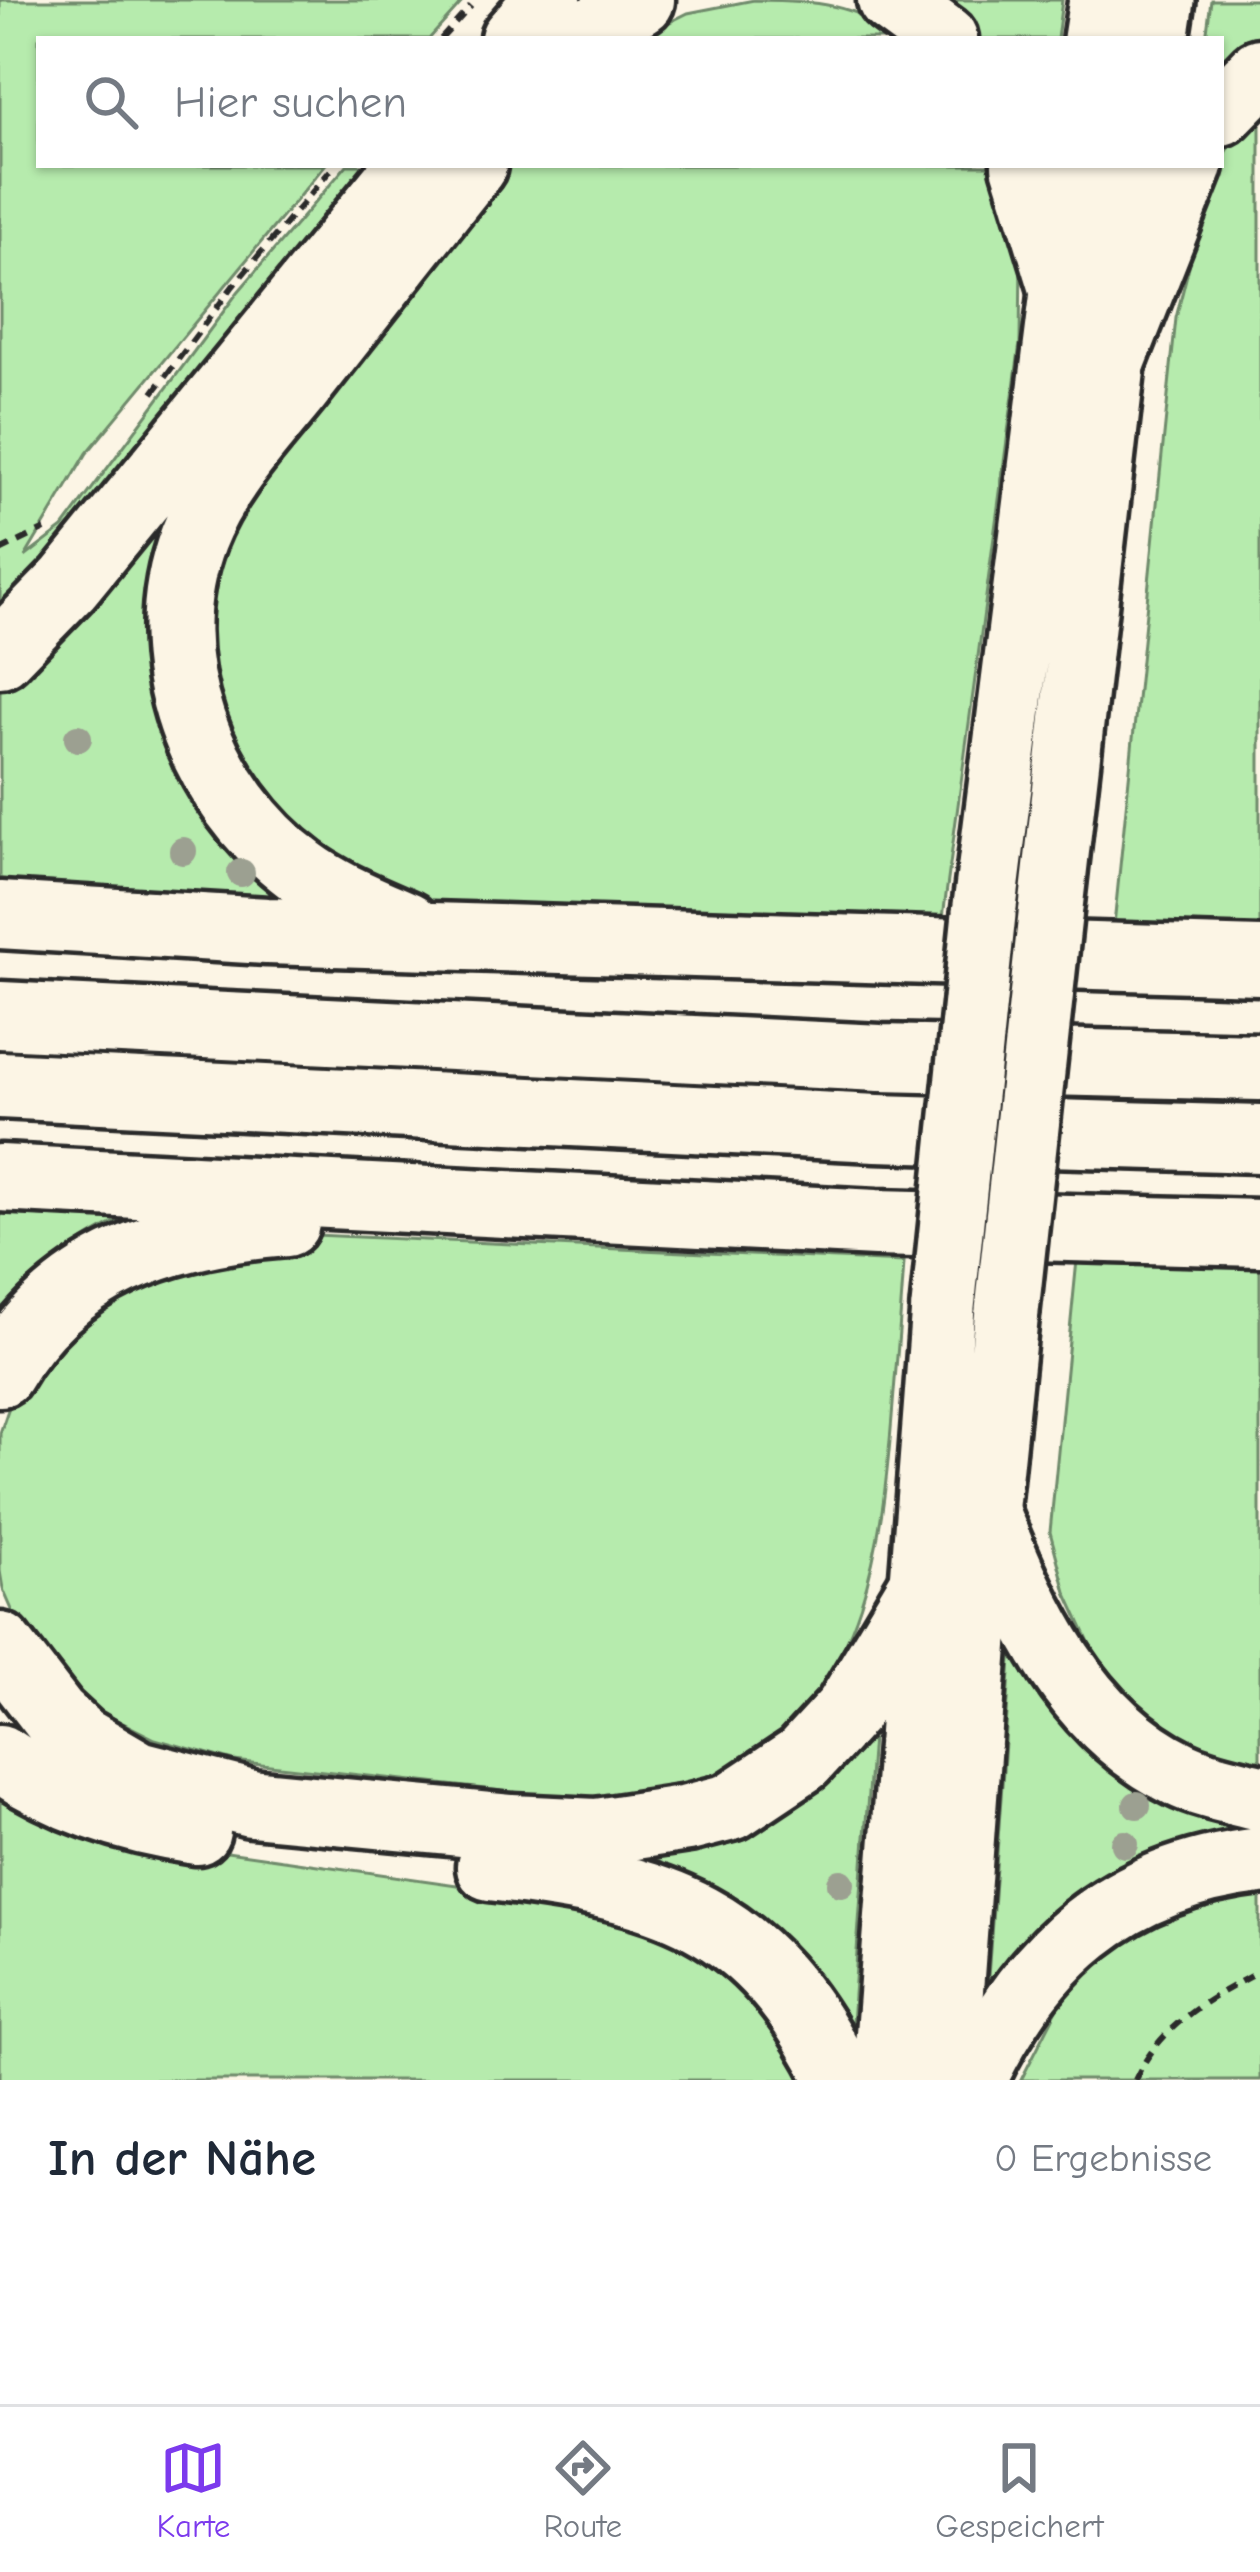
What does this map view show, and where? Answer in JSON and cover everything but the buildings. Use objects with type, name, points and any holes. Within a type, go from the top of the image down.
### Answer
[{"type":"highway","points":[[517,36],[548,0]]},
{"type":"highway","points":[[586,36],[641,0]]},
{"type":"highway","points":[[891,0],[940,36]]},
{"type":"highway","points":[[1095,36],[1101,0]]},
{"type":"highway","points":[[1157,36],[1163,0]]},
{"type":"highway","points":[[1224,109],[1260,72]]},
{"type":"highway","points":[[0,655],[69,583],[408,168]]},
{"type":"highway","points":[[432,936],[334,893],[286,859],[246,820],[203,750],[189,712],[178,672],[177,623],[193,538],[234,465],[470,168]]},
{"type":"highway","points":[[1026,168],[1062,285]]},
{"type":"highway","points":[[884,2080],[943,1307],[984,914],[1078,168]]},
{"type":"highway","points":[[945,2080],[986,1514],[1050,916],[1140,168]]},
{"type":"highway","points":[[1114,357],[1189,168]]},
{"type":"highway","points":[[0,915],[432,936],[1260,962]]},
{"type":"highway","points":[[0,1015],[880,1058],[1260,1067]]},
{"type":"highway","points":[[0,1085],[854,1127],[1260,1139]]},
{"type":"highway","points":[[0,1178],[876,1223],[1260,1233]]},
{"type":"highway","points":[[0,1373],[22,1339],[58,1303],[102,1269],[158,1245],[223,1228],[507,1206]]},
{"type":"highway","points":[[986,1514],[1050,1653],[1099,1716],[1134,1746],[1182,1775],[1260,1798]]},
{"type":"highway","points":[[0,1646],[54,1716],[80,1740],[137,1774],[251,1803],[596,1832],[731,1807],[803,1759],[848,1710],[921,1588]]},
{"type":"highway","points":[[0,1758],[80,1802],[170,1827],[572,1876],[647,1893],[684,1907],[722,1928],[769,1972],[809,2024],[842,2080]]},
{"type":"highway","points":[[973,2080],[1019,1999],[1101,1915],[1173,1879],[1260,1861]]},
{"type":"path","points":[[444,36],[478,0]]},
{"type":"path","points":[[152,395],[233,286],[332,168]]},
{"type":"path","points":[[0,551],[57,522]]},
{"type":"path","points":[[1135,2080],[1147,2055],[1194,2006],[1260,1971]]},
{"type":"green space","points":[[0,0],[464,0],[432,36],[36,36],[36,168],[323,168],[87,453],[25,557],[63,528],[238,292],[344,168],[393,168],[0,635]]},
{"type":"green space","points":[[754,0],[799,2],[870,18],[904,36],[642,36],[688,13]]},
{"type":"green space","points":[[931,0],[1062,0],[1057,36],[971,36]]},
{"type":"green space","points":[[1211,0],[1260,0],[1260,60],[1224,90],[1224,36],[1206,36]]},
{"type":"green space","points":[[1260,110],[1260,928],[1114,925],[1176,318],[1212,175],[1216,168],[1224,168],[1224,156]]},
{"type":"green space","points":[[508,168],[1012,168],[1021,256],[1020,343],[939,947],[391,901],[339,878],[223,744],[210,651],[211,609],[232,535],[278,459]]},
{"type":"green space","points":[[211,449],[163,670],[340,912],[0,895],[0,689],[45,646]]},
{"type":"green space","points":[[0,1187],[152,1205],[67,1252],[31,1284],[0,1323]]},
{"type":"green space","points":[[293,1234],[904,1262],[888,1464],[873,1560],[843,1650],[819,1690],[789,1726],[750,1757],[713,1775],[653,1792],[593,1801],[234,1761],[155,1739],[89,1706],[20,1628],[3,1589],[0,1433],[18,1381],[119,1279]]},
{"type":"green space","points":[[1078,1250],[1260,1255],[1260,1776],[1177,1740],[1127,1696],[1094,1653],[1066,1592],[1050,1532]]},
{"type":"green space","points":[[1014,1618],[1260,1832],[986,2005]]},
{"type":"green space","points":[[875,1693],[851,2038],[816,1978],[774,1935],[626,1863]]},
{"type":"green space","points":[[0,1777],[171,1844],[569,1901],[691,1946],[774,2016],[804,2080],[0,2080]]},
{"type":"green space","points":[[1241,1880],[1260,1881],[1260,2080],[1021,2080],[1064,1996],[1126,1937]]}]
